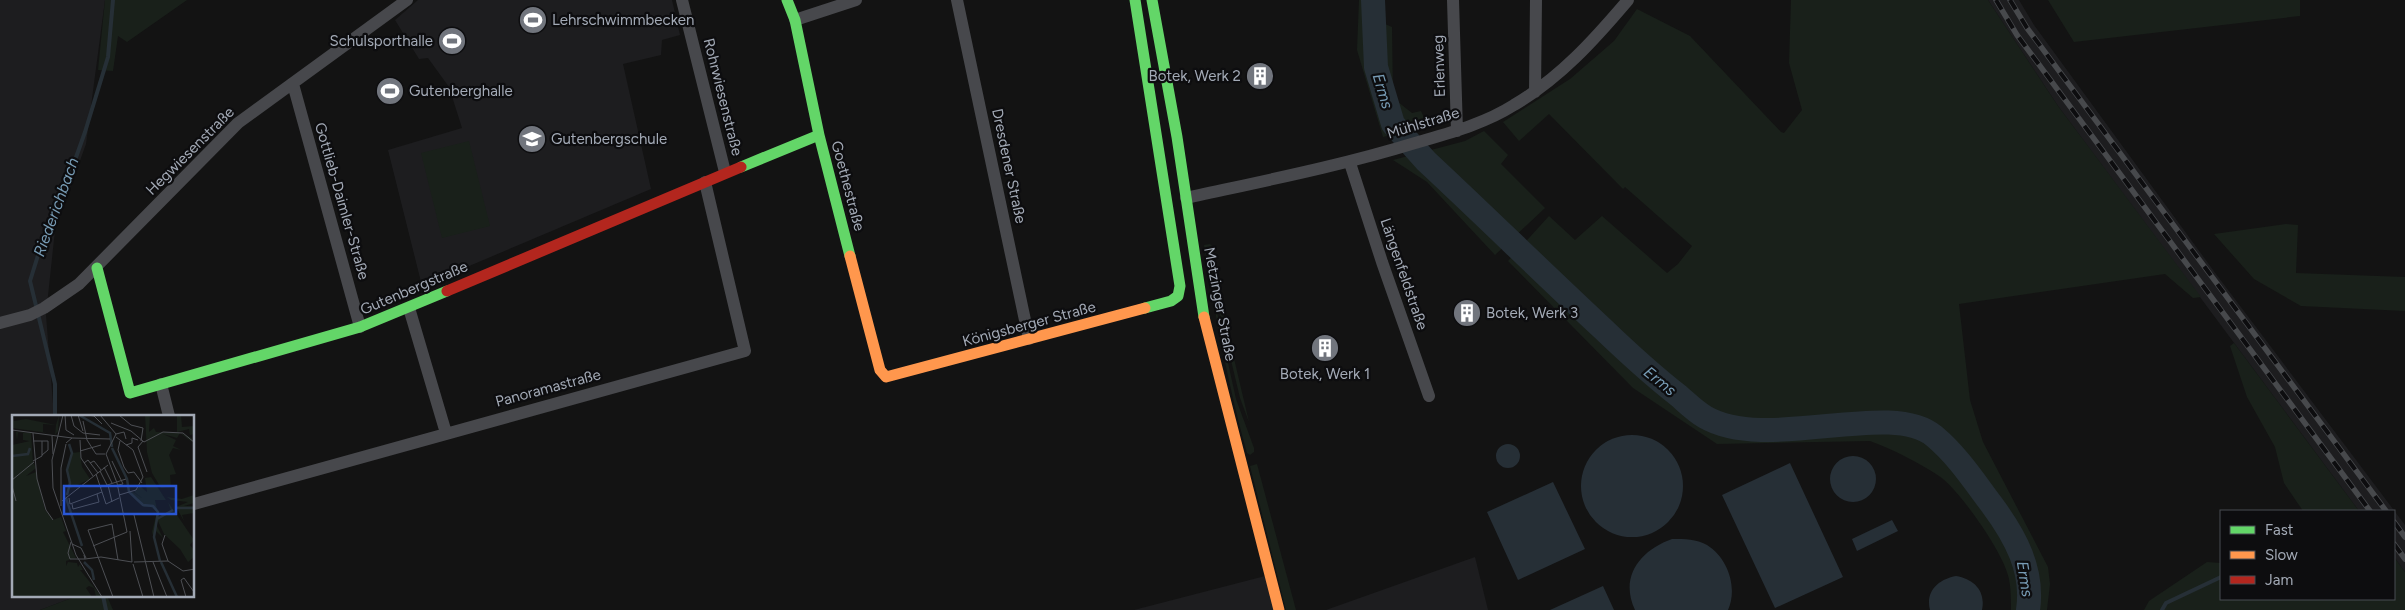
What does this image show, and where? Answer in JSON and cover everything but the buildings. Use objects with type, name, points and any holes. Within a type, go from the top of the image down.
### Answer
[{"type":"street","name":"Hegwiesenstraße","points":[[0,323],[30,315],[44,308],[79,284],[97,268],[238,123],[407,0]]},
{"type":"street","name":"Rohrwiesenstraße","points":[[682,0],[725,172]]},
{"type":"street","name":"Goethestraße","points":[[788,0],[795,20],[818,135],[880,370],[886,377]]},
{"type":"street","points":[[795,20],[856,0]]},
{"type":"street","name":"Dresdener Straße","points":[[957,0],[1029,339]]},
{"type":"street","name":"Königsberger Straße","points":[[886,377],[1171,301],[1178,296],[1180,286],[1136,0]]},
{"type":"street","name":"Metzinger Straße","points":[[1152,0],[1186,198],[1203,312],[1279,610]]},
{"type":"street","name":"Erlenweg","points":[[1453,0],[1457,131]]},
{"type":"street","points":[[1535,92],[1536,0]]},
{"type":"street","name":"Mühlstraße","points":[[1186,198],[1350,162],[1457,131],[1489,119],[1535,92],[1590,45],[1628,0]]},
{"type":"street","name":"Gottlieb-Daimler-Straße","points":[[293,84],[360,326]]},
{"type":"street","name":"Gutenbergstraße","points":[[97,268],[130,393],[360,326],[409,308],[509,263],[818,135]]},
{"type":"street","name":"Längenfeldstraße","points":[[1350,162],[1382,262],[1429,396]]},
{"type":"street","name":"Panoramastraße","points":[[195,504],[745,351],[705,182]]},
{"type":"street","points":[[409,308],[446,433]]},
{"type":"street","points":[[161,384],[169,415]]},
{"type":"shaded area","points":[[0,0],[105,0],[86,144],[55,230],[46,315],[54,415],[12,415],[12,598],[72,598],[40,610],[0,610]]},
{"type":"shaded area","points":[[105,0],[187,0],[127,42],[118,36],[113,71],[98,70]]},
{"type":"shaded area","name":"Gutenbergschule","points":[[418,0],[672,0],[680,35],[662,40],[661,55],[623,64],[651,189],[422,286],[388,150],[462,128],[449,87],[428,58],[419,59],[395,20]]},
{"type":"shaded area","points":[[1359,0],[1385,0],[1385,24],[1392,27],[1393,98],[1412,113],[1421,111],[1428,126],[1383,137],[1357,50]]},
{"type":"shaded area","points":[[1791,0],[1988,0],[2058,106],[2201,297],[2193,298],[2165,274],[1959,304],[1970,400],[1983,442],[2048,567],[2050,584],[2047,610],[2011,610],[2011,591],[2006,568],[1980,523],[1958,494],[1939,476],[1906,457],[1870,441],[1717,444],[1633,388],[1508,261],[1549,216],[1575,240],[1602,216],[1667,273],[1678,264],[1692,246],[1625,187],[1623,189],[1549,114],[1519,141],[1503,122],[1570,79],[1614,41],[1637,9],[1690,36],[1784,133],[1802,110],[1789,63]]},
{"type":"shaded area","points":[[1988,0],[2019,0],[2034,25],[2216,274],[2394,510],[2358,510],[2058,106]]},
{"type":"shaded area","points":[[2048,0],[2300,0],[2300,16],[2074,42]]},
{"type":"shaded area","points":[[1484,131],[1508,155],[1501,164],[1545,208],[1495,255],[1427,182],[1393,160],[1465,141]]},
{"type":"shaded area","points":[[469,141],[490,226],[442,238],[421,153]]},
{"type":"shaded area","points":[[2286,224],[2298,225],[2296,273],[2405,277],[2405,311],[2301,306],[2254,279],[2214,234]]},
{"type":"shaded area","points":[[1210,244],[1212,246],[1214,299],[1236,399],[1254,448],[1254,452],[1250,455],[1247,453],[1240,427],[1217,324],[1204,245]]},
{"type":"shaded area","points":[[1219,295],[1249,422],[1240,398],[1218,306]]},
{"type":"shaded area","points":[[2234,343],[2358,510],[2302,510],[2284,483],[2275,447],[2247,397],[2230,346]]},
{"type":"shaded area","points":[[1632,435],[1651,439],[1668,450],[1679,467],[1683,486],[1679,505],[1668,522],[1651,533],[1632,537],[1613,533],[1596,522],[1585,505],[1581,486],[1585,467],[1596,450],[1613,439]]},
{"type":"shaded area","points":[[1508,444],[1513,445],[1519,451],[1519,461],[1513,467],[1508,468],[1503,467],[1497,461],[1496,456],[1497,451],[1503,445]]},
{"type":"shaded area","points":[[1853,456],[1866,460],[1872,466],[1876,479],[1872,492],[1866,498],[1853,502],[1840,498],[1834,492],[1830,479],[1834,466],[1840,460]]},
{"type":"shaded area","points":[[1790,463],[1843,577],[1775,608],[1722,495]]},
{"type":"shaded area","points":[[1257,464],[1296,610],[1286,610],[1250,466]]},
{"type":"shaded area","points":[[1553,482],[1585,549],[1518,580],[1487,512]]},
{"type":"shaded area","points":[[2395,512],[2405,525],[2405,572],[2395,558]]},
{"type":"shaded area","points":[[1892,520],[1898,531],[1857,551],[1852,539]]},
{"type":"shaded area","points":[[1672,539],[1703,543],[1721,558],[1726,565],[1731,583],[1731,601],[1728,610],[1635,610],[1630,586],[1636,566],[1642,557],[1651,550]]},
{"type":"shaded area","points":[[1475,557],[1488,610],[1326,610]]},
{"type":"shaded area","points":[[2395,558],[2405,572],[2405,610],[2144,610],[2149,601],[2207,562],[2220,563],[2220,600],[2395,600]]},
{"type":"shaded area","points":[[1269,575],[1278,610],[1134,610]]},
{"type":"shaded area","points":[[1956,576],[1968,580],[1977,587],[1982,597],[1982,610],[1930,610],[1930,597],[1935,587],[1944,580]]},
{"type":"shaded area","points":[[1603,586],[1614,610],[1550,610]]},
{"type":"shaded area","points":[[72,598],[108,598],[113,610],[40,610]]},
{"type":"waterway","name":"Riederichbach","points":[[55,415],[55,384],[30,281],[50,217],[69,177],[85,132],[108,57],[113,0]]},
{"type":"waterway","name":"Erms","points":[[1373,0],[1376,67],[1393,124],[1426,161],[1621,346],[1649,372],[1698,412],[1705,417],[1731,427],[1761,430],[1793,429],[1888,422],[1914,426],[1934,436],[1965,469],[2015,541],[2021,554],[2028,581],[2028,610]]},
{"type":"waterway","points":[[2162,610],[2166,603],[2220,577]]},
{"type":"waterway","name":"Riederichbach","points":[[103,598],[106,610]]},
{"type":"railway","points":[[1996,0],[2017,35],[2369,510]]},
{"type":"railway","points":[[2010,0],[2027,28],[2385,510]]},
{"type":"railway","points":[[2395,523],[2405,537]]},
{"type":"railway","points":[[2395,545],[2405,559]]},
{"type":"traffic: fast","points":[[787,0],[795,20],[819,135],[850,256]]},
{"type":"traffic: fast","points":[[1135,0],[1180,286],[1178,296],[1171,301],[1145,308]]},
{"type":"traffic: fast","points":[[1152,0],[1177,137],[1204,317]]},
{"type":"traffic: fast","points":[[741,167],[819,135]]},
{"type":"traffic: fast","points":[[97,268],[130,393],[360,327],[447,291]]},
{"type":"traffic: slow","points":[[850,256],[880,370],[886,377],[1145,308]]},
{"type":"traffic: slow","points":[[1204,317],[1279,610]]},
{"type":"traffic: jam","points":[[447,291],[741,167]]},
{"type":"place","name":"Lehrschwimmbecken","points":[[533,20]]},
{"type":"place","name":"Schulsporthalle","points":[[452,41]]},
{"type":"place","name":"Botek, Werk 2","points":[[1260,76]]},
{"type":"place","name":"Gutenberghalle","points":[[390,91]]},
{"type":"place","name":"Gutenbergschule","points":[[532,139]]},
{"type":"place","name":"Botek, Werk 3","points":[[1467,313]]},
{"type":"place","name":"Botek, Werk 1","points":[[1325,348]]}]
